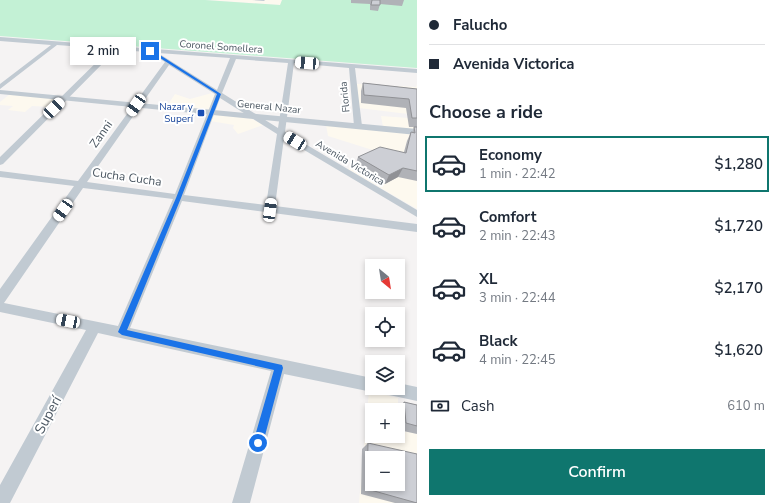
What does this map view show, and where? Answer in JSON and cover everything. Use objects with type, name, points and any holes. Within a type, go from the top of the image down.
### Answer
[{"type":"street","name":"Coronel Somellera","points":[[1,40],[56,43],[417,72]]},
{"type":"street","points":[[0,87],[56,43]]},
{"type":"street","points":[[0,162],[114,48]]},
{"type":"street","name":"Avenida Victorica","points":[[150,51],[281,133],[417,214]]},
{"type":"street","points":[[122,332],[178,198],[234,57]]},
{"type":"street","points":[[270,210],[291,62]]},
{"type":"street","name":"Zanni","points":[[0,299],[136,105],[164,66],[168,63]]},
{"type":"street","name":"Florida","points":[[352,66],[358,126]]},
{"type":"street","name":"General Nazar","points":[[0,92],[417,132]]},
{"type":"street","name":"Cucha Cucha","points":[[0,174],[417,228]]},
{"type":"street","points":[[0,307],[96,326],[279,368],[365,385]]},
{"type":"street","name":"Superí","points":[[0,503],[96,326]]},
{"type":"street","points":[[242,503],[279,368]]},
{"type":"street","points":[[405,392],[417,394]]},
{"type":"lane","points":[[253,0],[264,0]]},
{"type":"shaded area","points":[[205,0],[282,0],[281,5]]},
{"type":"shaded area","points":[[357,84],[416,87],[417,84],[417,131],[383,127],[381,116],[408,118],[408,114],[359,108]]},
{"type":"shaded area","points":[[212,93],[216,96],[209,109],[167,106],[175,94],[190,99]]},
{"type":"shaded area","points":[[10,94],[58,99],[51,107],[32,106],[25,112],[8,110],[13,106],[0,105],[0,102]]},
{"type":"shaded area","points":[[215,114],[252,119],[263,125],[238,134],[233,128],[234,125],[210,121],[212,115]]},
{"type":"shaded area","points":[[326,125],[417,134],[417,209],[348,169],[382,153],[328,136]]},
{"type":"shaded area","points":[[369,395],[386,395],[398,398],[398,403],[368,403]]},
{"type":"shaded area","points":[[405,431],[417,434],[417,503],[359,503],[365,436],[365,443],[405,443]]},
{"type":"green space","points":[[0,0],[205,0],[280,5],[282,0],[417,0],[417,68],[0,36]]},
{"type":"building","points":[[372,0],[380,0],[380,5],[371,5]]},
{"type":"building","points":[[363,83],[417,89],[417,118],[412,118],[409,99],[364,95]]},
{"type":"building","points":[[414,127],[417,127],[417,171],[403,168],[389,175],[358,157],[380,147],[406,153],[411,132],[415,133]]},
{"type":"building","points":[[404,403],[417,405],[417,426],[406,423]]},
{"type":"building","points":[[368,443],[404,451],[368,451]]},
{"type":"building","points":[[405,451],[417,454],[417,503],[374,491],[405,491]]},
{"type":"place","name":"Nazar y Superí","points":[[201,113]]},
{"type":"route","points":[[150,51],[155,56],[219,94],[178,198],[122,332],[279,368],[258,443]]}]
